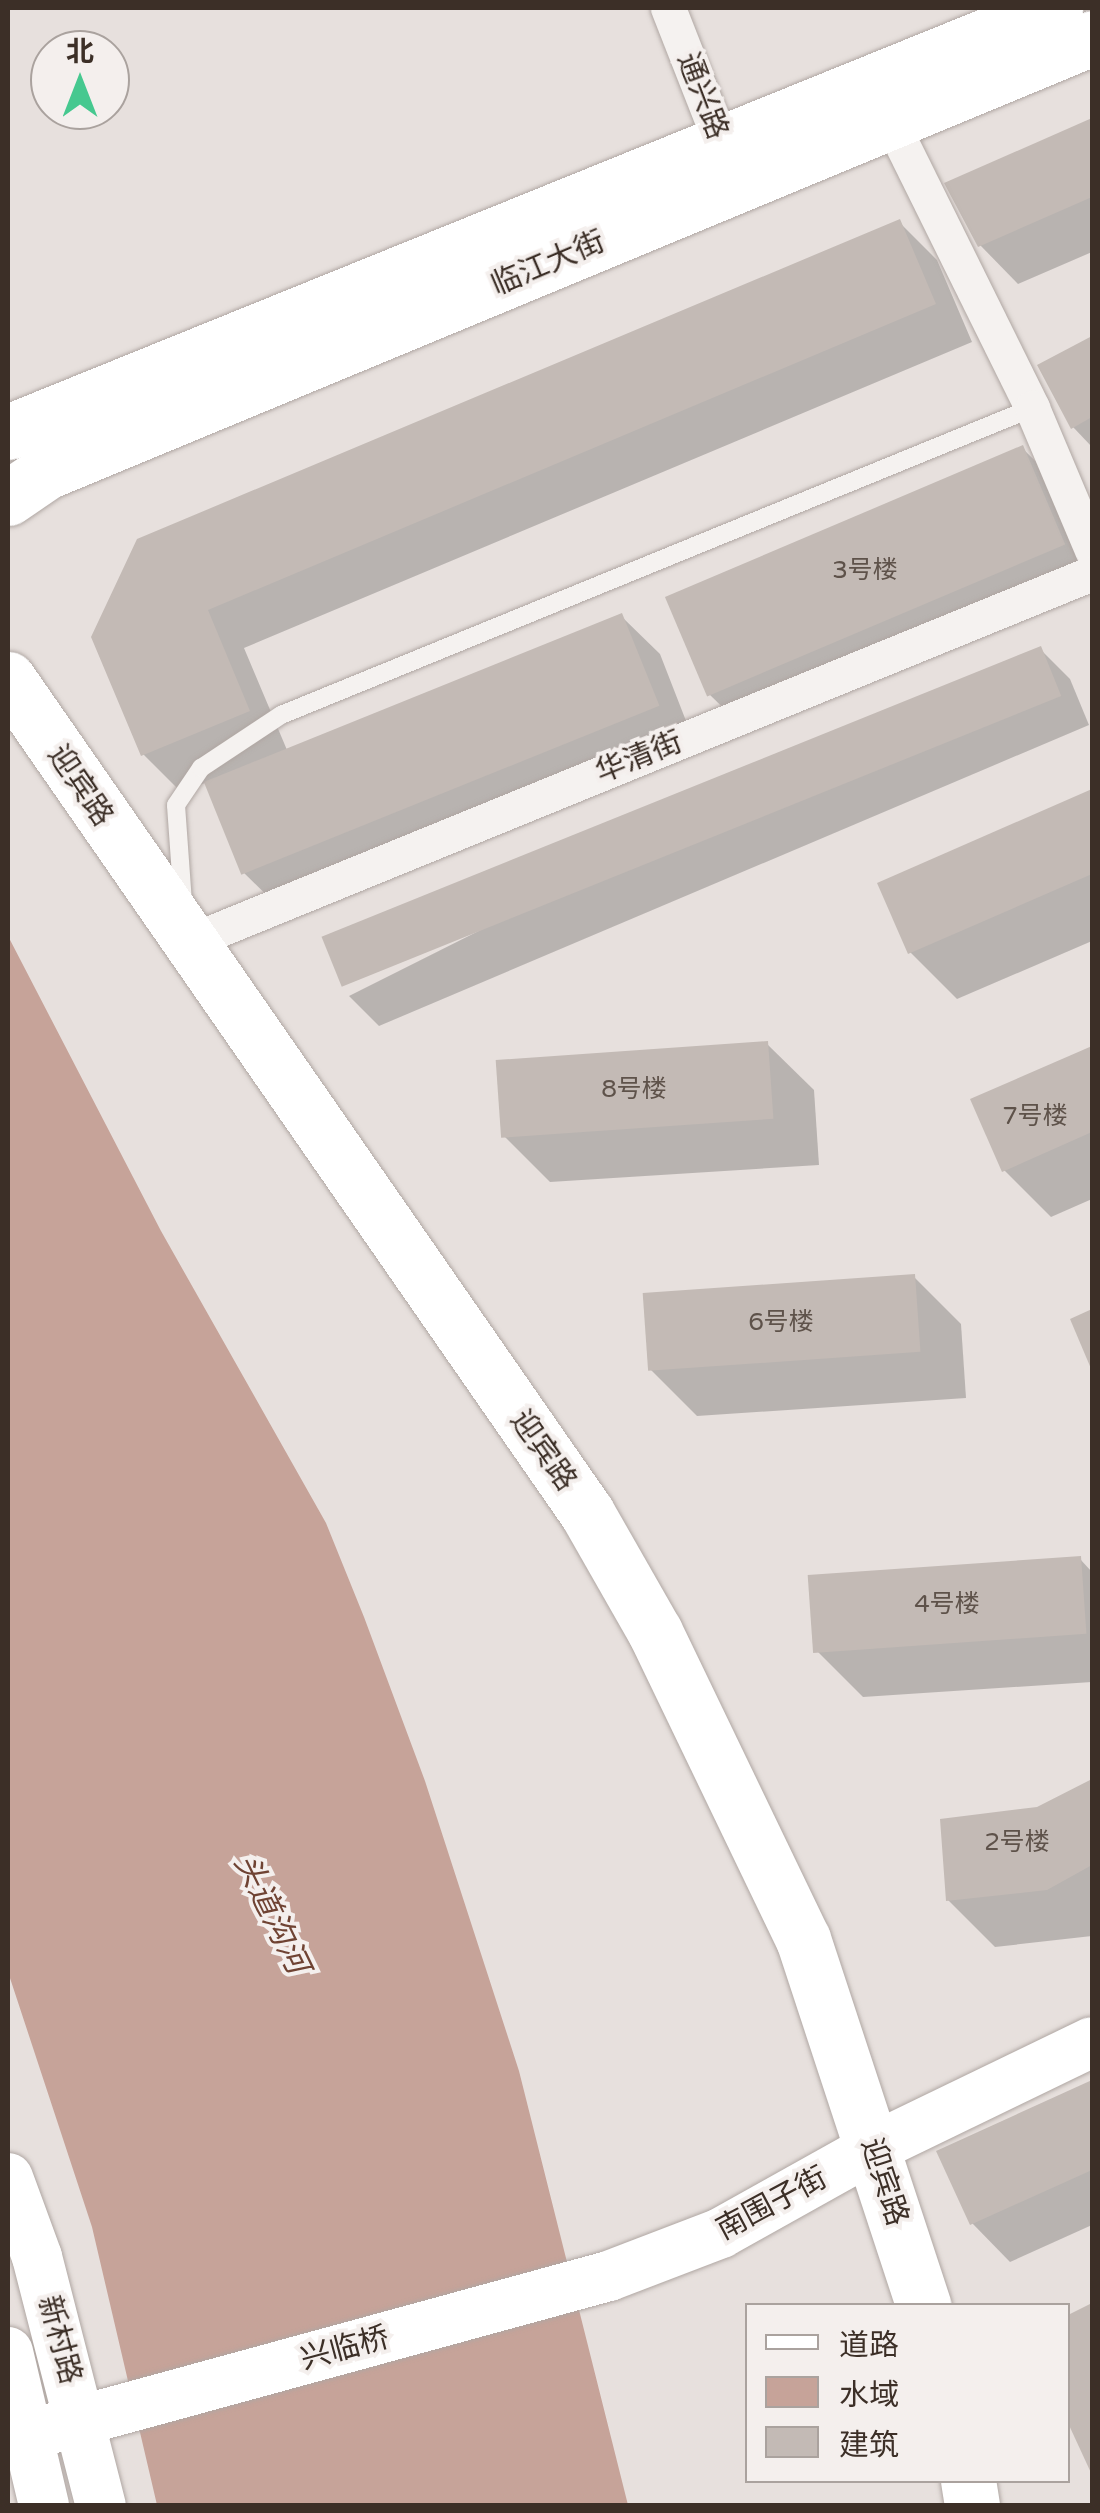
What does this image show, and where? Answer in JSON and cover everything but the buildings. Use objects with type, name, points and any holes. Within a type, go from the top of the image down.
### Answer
[{"type":"main road","name":"临江大街","points":[[881,102],[1055,8]]},
{"type":"main road","name":"临江大街","points":[[8,432],[729,164],[881,102],[1092,38]]},
{"type":"main road","name":"临江大街","points":[[8,498],[46,472],[729,164]]},
{"type":"main road","name":"迎宾路","points":[[8,679],[186,943],[587,1513],[655,1632],[804,1938],[923,2303]]},
{"type":"street","name":"通兴路","points":[[668,8],[729,164]]},
{"type":"street","points":[[881,102],[1032,408],[1092,550]]},
{"type":"street","name":"华清街","points":[[186,943],[1092,574]]},
{"type":"street","name":"南围子街","points":[[609,2276],[721,2232],[874,2148],[1092,2042]]},
{"type":"street","name":"新村路","points":[[8,2178],[37,2257],[101,2506]]},
{"type":"street","name":"兴临桥","points":[[28,2435],[609,2276]]},
{"type":"street","name":"新村路","points":[[8,2352],[44,2506]]},
{"type":"lane","points":[[186,943],[176,805],[201,768],[281,715],[1032,408]]},
{"type":"water","name":"头道沟河","points":[[8,936],[161,1231],[326,1523],[364,1617],[425,1781],[519,2071],[628,2505],[157,2505],[92,2227],[8,1972]]}]
